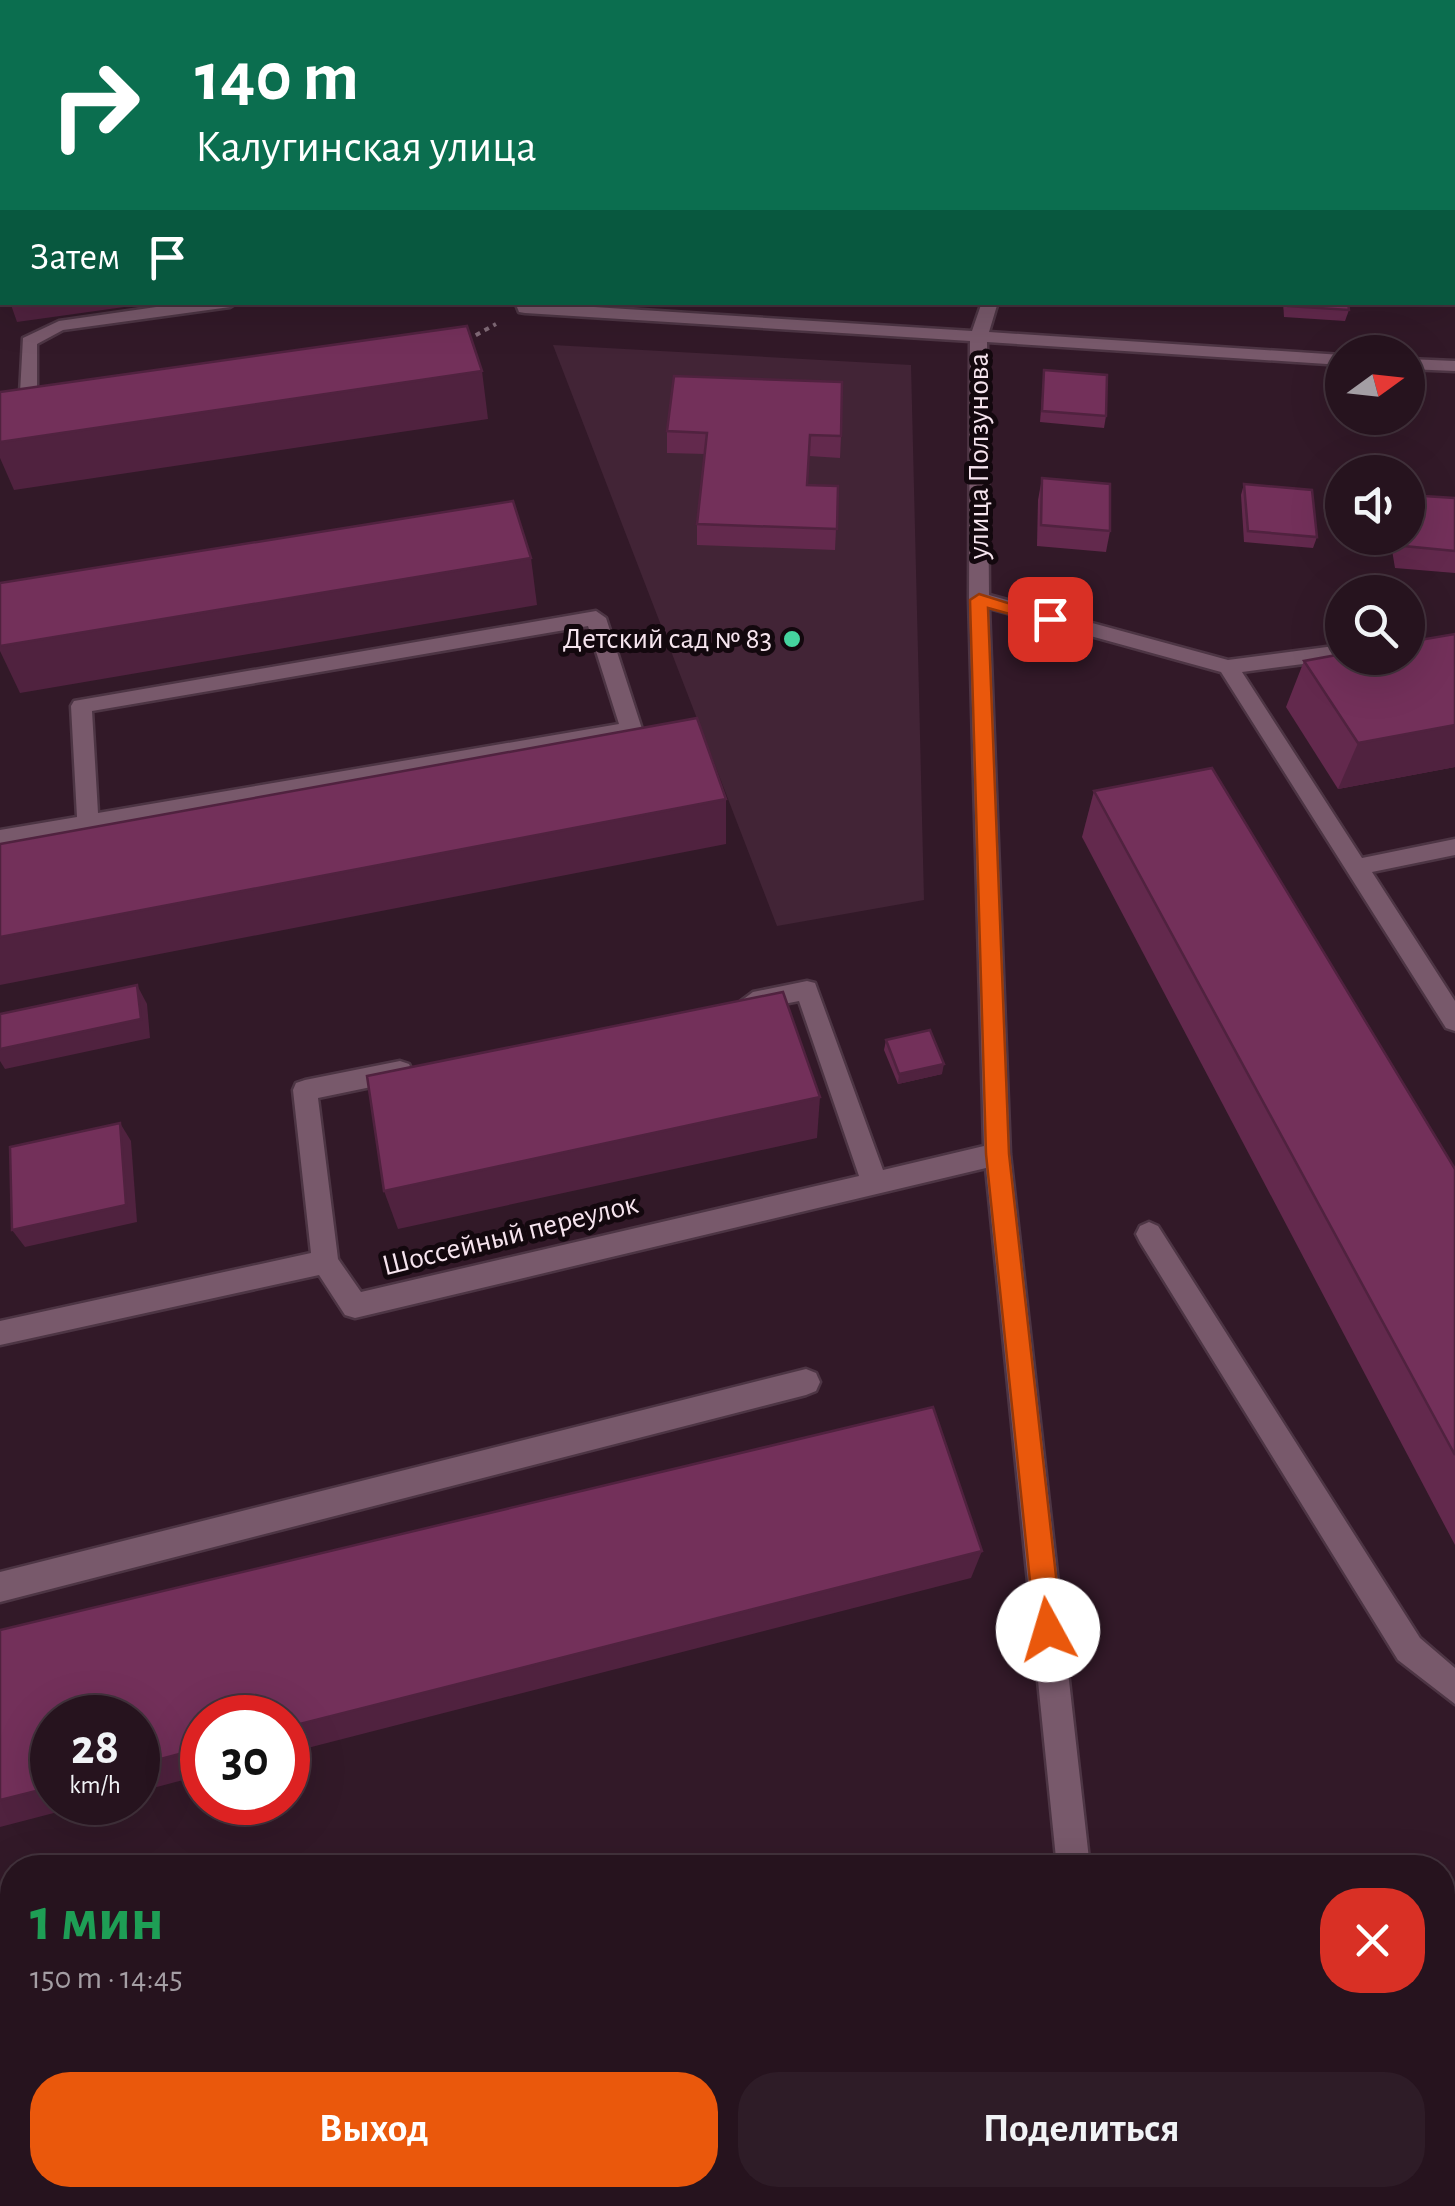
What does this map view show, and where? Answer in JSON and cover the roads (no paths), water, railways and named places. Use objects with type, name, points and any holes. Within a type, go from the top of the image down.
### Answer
[{"type":"street","points":[[30,412],[29,342],[59,326],[209,305]]},
{"type":"street","points":[[524,305],[978,340],[1325,359]]},
{"type":"street","name":"улица Ползунова","points":[[989,305],[978,340],[979,600],[998,1154],[1073,1855]]},
{"type":"street","points":[[1425,365],[1455,366]]},
{"type":"street","points":[[979,600],[1228,668],[1325,654]]},
{"type":"street","points":[[0,838],[224,800],[630,729],[596,618],[80,706],[88,823]]},
{"type":"street","points":[[1228,668],[1455,1021]]},
{"type":"street","points":[[1357,867],[1455,846]]},
{"type":"street","points":[[730,1006],[807,990],[874,1180]]},
{"type":"street","points":[[0,1333],[325,1262],[305,1090],[421,1067]]},
{"type":"street","name":"Шоссейный переулок","points":[[325,1262],[355,1306],[874,1180],[998,1154]]},
{"type":"street","points":[[1150,1234],[1409,1648],[1455,1688]]},
{"type":"street","points":[[0,1587],[806,1382]]},
{"type":"place","name":"Детский сад № 83","points":[[792,639]]}]
